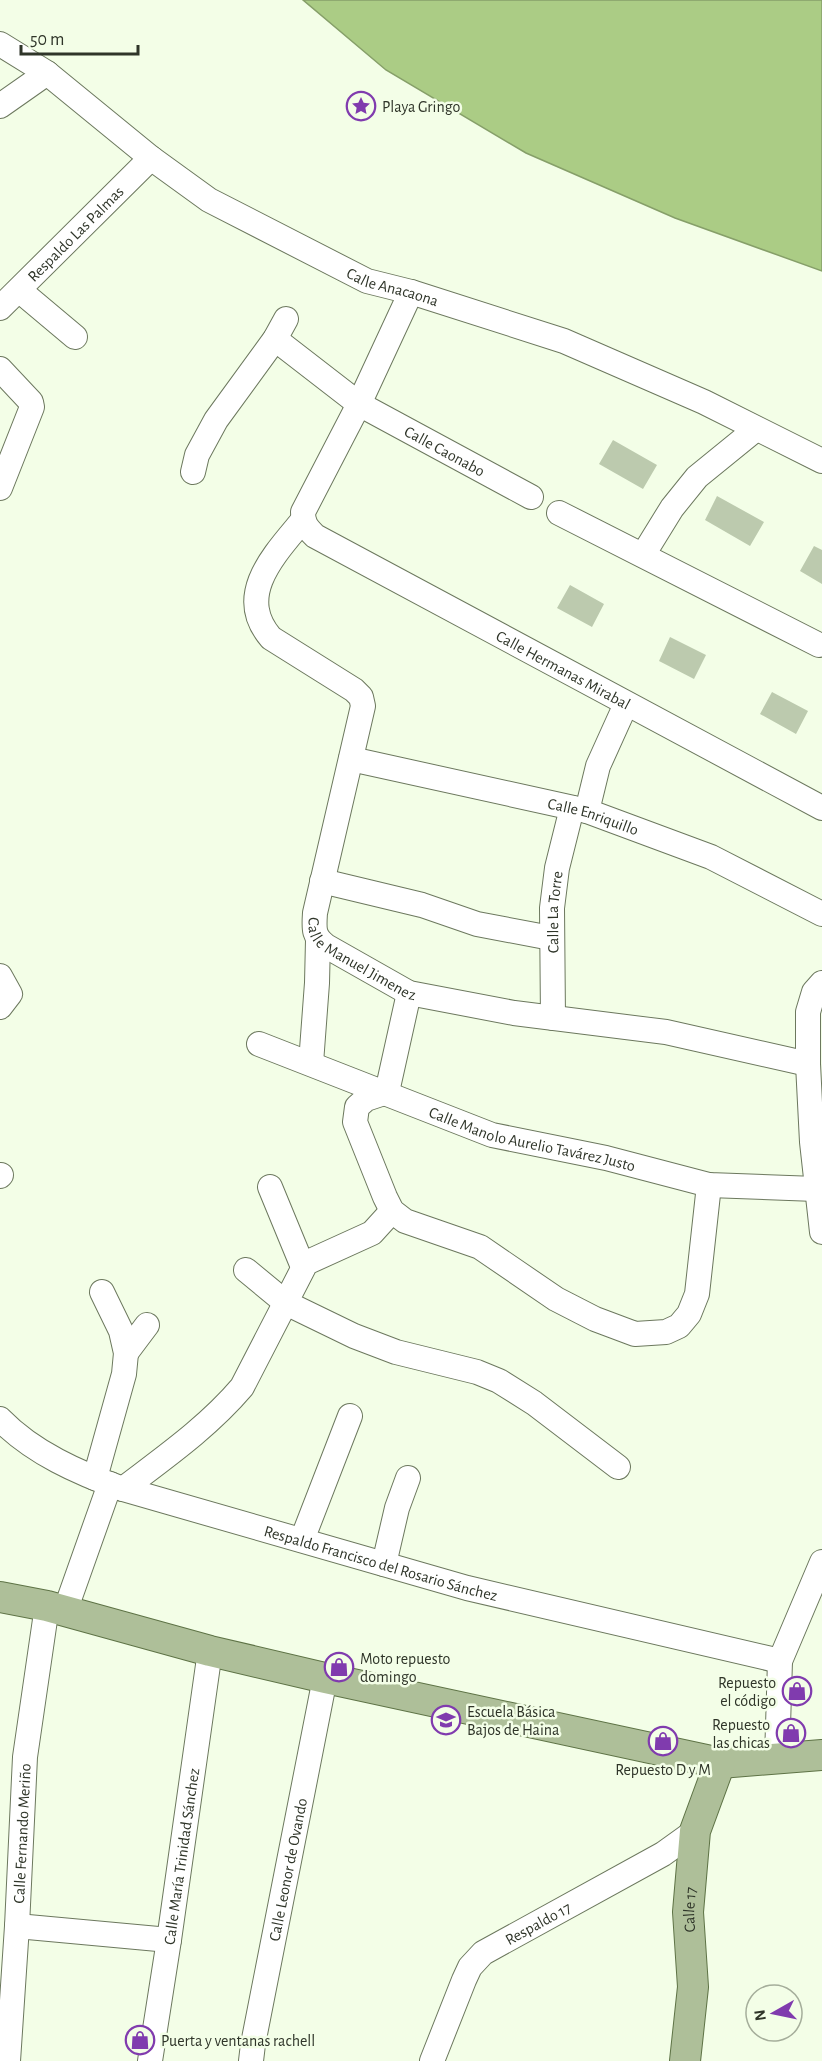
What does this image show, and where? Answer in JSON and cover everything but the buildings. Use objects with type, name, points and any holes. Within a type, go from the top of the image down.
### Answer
[{"type":"main road","points":[[4,1596],[56,1608],[210,1651],[325,1678],[720,1763],[822,1755]]},
{"type":"main road","name":"Calle 17","points":[[685,2061],[693,1986],[688,1912],[695,1831],[720,1763]]},
{"type":"street","name":"Calle Anacaona","points":[[0,44],[46,72],[151,159],[209,200],[367,281],[411,292],[564,341],[704,402],[820,458]]},
{"type":"street","points":[[0,106],[46,72]]},
{"type":"street","name":"Respaldo Las Palmas","points":[[0,308],[151,159]]},
{"type":"street","points":[[19,290],[75,337]]},
{"type":"street","points":[[305,524],[303,512],[359,404],[411,292]]},
{"type":"street","name":"Calle Caonabo","points":[[192,472],[197,455],[216,420],[280,329],[359,404],[531,496]]},
{"type":"street","points":[[0,369],[32,404],[5,465],[0,488]]},
{"type":"street","points":[[643,555],[672,507],[698,477],[756,429]]},
{"type":"street","points":[[559,513],[819,645]]},
{"type":"street","name":"Calle Hermanas Mirabal","points":[[305,524],[315,536],[822,808]]},
{"type":"street","name":"Calle Manuel Jimenez","points":[[305,524],[282,546],[261,577],[254,605],[260,625],[271,638],[354,690],[361,697],[363,706],[315,914],[314,930],[318,940],[409,993],[553,1018],[813,1049]]},
{"type":"street","name":"Calle La Torre","points":[[553,1018],[551,938],[557,868],[579,809],[626,704]]},
{"type":"street","name":"Calle Enriquillo","points":[[351,759],[579,809],[711,857],[822,914]]},
{"type":"street","points":[[322,881],[422,905],[477,924],[551,938]]},
{"type":"street","points":[[311,1063],[318,940]]},
{"type":"street","points":[[822,983],[814,992],[808,1012],[813,1049],[817,1142],[816,1189],[822,1232]]},
{"type":"street","points":[[409,993],[387,1092],[366,1099],[357,1107],[355,1122],[392,1211],[405,1221],[480,1247],[556,1299],[595,1319],[635,1334],[666,1332],[679,1326],[689,1314],[697,1294],[709,1185]]},
{"type":"street","name":"Calle Manolo Aurelio Tavárez Justo","points":[[259,1044],[492,1134],[606,1158],[709,1185],[816,1189]]},
{"type":"street","points":[[270,1187],[303,1267]]},
{"type":"street","points":[[109,1484],[196,1433],[228,1403],[242,1388],[252,1371],[303,1267],[310,1260],[374,1232],[392,1211]]},
{"type":"street","points":[[246,1270],[286,1303],[365,1340],[396,1352],[477,1372],[499,1381],[534,1403],[618,1467]]},
{"type":"street","name":"Calle Fernando Meriño","points":[[8,2061],[25,1757],[56,1608],[109,1484],[124,1374],[126,1353],[121,1331],[102,1292]]},
{"type":"street","points":[[126,1353],[147,1324]]},
{"type":"street","points":[[302,1540],[350,1416]]},
{"type":"street","name":"Respaldo Francisco del Rosario Sánchez","points":[[0,1419],[30,1445],[69,1467],[109,1484],[467,1588],[780,1661]]},
{"type":"street","points":[[384,1564],[397,1508],[408,1478]]},
{"type":"street","points":[[777,1758],[780,1661],[822,1562]]},
{"type":"street","name":"Calle María Trinidad Sánchez","points":[[150,2061],[210,1651]]},
{"type":"street","name":"Calle Leonor de Ovando","points":[[251,2061],[325,1678]]},
{"type":"street","name":"Respaldo 17","points":[[432,2061],[464,1980],[483,1953],[663,1854],[695,1831]]},
{"type":"street","points":[[17,1926],[169,1940]]},
{"type":"shaded area","points":[[303,0],[822,0],[822,271],[675,218],[526,153],[386,70]]},
{"type":"place","name":"Playa Gringo","points":[[361,106]]},
{"type":"place","name":"Moto repuesto domingo","points":[[339,1667]]},
{"type":"place","name":"Repuesto el código","points":[[797,1691]]},
{"type":"place","name":"Escuela Básica Bajos de Haina","points":[[446,1720]]},
{"type":"place","name":"Repuesto las chicas","points":[[791,1733]]},
{"type":"place","name":"Repuesto D y M","points":[[663,1741]]},
{"type":"place","name":"Puerta y ventanas rachell","points":[[140,2040]]}]
